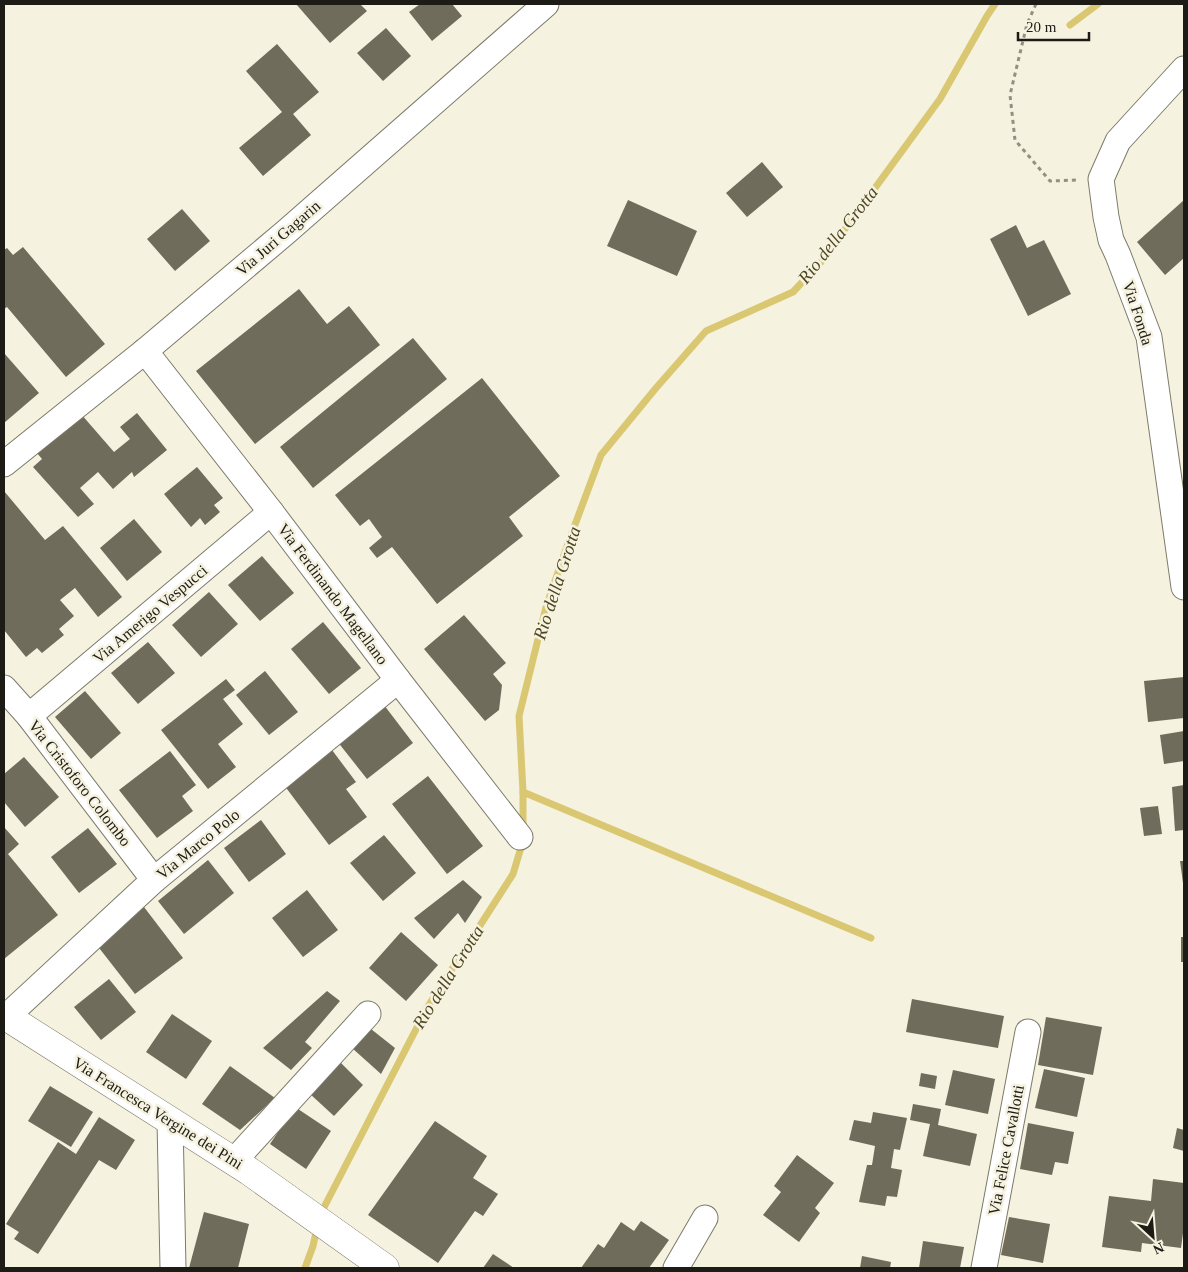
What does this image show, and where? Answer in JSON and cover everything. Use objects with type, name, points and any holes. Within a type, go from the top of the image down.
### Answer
[{"type":"street","name":"Via Juri Gagarin","points":[[4,464],[145,351],[286,232],[546,4]]},
{"type":"street","points":[[1101,179],[1118,140],[1184,70]]},
{"type":"street","name":"Via Fonda","points":[[1101,179],[1111,240],[1149,337],[1184,587]]},
{"type":"street","name":"Via Ferdinando Magellano","points":[[145,351],[520,837]]},
{"type":"street","name":"Via Amerigo Vespucci","points":[[29,716],[271,512]]},
{"type":"street","name":"Via Marco Polo","points":[[5,1016],[154,880],[398,680]]},
{"type":"street","name":"Via Cristoforo Colombo","points":[[4,688],[29,716],[154,880]]},
{"type":"street","points":[[234,1162],[368,1014]]},
{"type":"street","name":"Via Francesca Vergine dei Pini","points":[[5,1016],[234,1162],[385,1268]]},
{"type":"street","name":"Via Felice Cavallotti","points":[[984,1268],[1028,1032]]},
{"type":"street","points":[[170,1121],[173,1268]]},
{"type":"street","points":[[676,1268],[705,1218]]},
{"type":"path","points":[[1036,4],[1027,24],[1010,95],[1015,140],[1050,180],[1101,179]]},
{"type":"building","points":[[296,4],[360,4],[367,11],[330,43]]},
{"type":"building","points":[[420,4],[452,4],[462,16],[432,41],[409,12]]},
{"type":"building","points":[[386,28],[411,56],[383,81],[357,53]]},
{"type":"building","points":[[277,44],[319,92],[293,114],[311,135],[263,176],[239,148],[282,112],[246,71]]},
{"type":"building","points":[[762,162],[783,187],[747,217],[726,193]]},
{"type":"building","points":[[628,200],[697,231],[677,276],[607,246]]},
{"type":"building","points":[[1184,200],[1184,258],[1165,275],[1137,242]]},
{"type":"building","points":[[182,209],[210,241],[175,271],[147,239]]},
{"type":"building","points":[[1016,225],[1027,248],[1044,240],[1071,294],[1028,316],[990,239]]},
{"type":"building","points":[[23,247],[105,344],[66,377],[7,307],[4,309],[4,250],[7,248],[13,255]]},
{"type":"building","points":[[299,289],[327,324],[349,306],[380,345],[255,444],[196,371]]},
{"type":"building","points":[[413,338],[447,379],[313,488],[280,447]]},
{"type":"building","points":[[4,353],[39,393],[4,423]]},
{"type":"building","points":[[482,378],[560,476],[509,517],[523,536],[437,604],[392,547],[377,558],[369,548],[382,537],[369,519],[360,526],[335,495]]},
{"type":"building","points":[[137,413],[167,450],[134,477],[132,472],[113,489],[98,472],[80,488],[94,504],[78,517],[33,467],[42,459],[37,453],[81,414],[114,452],[130,439],[120,427]]},
{"type":"building","points":[[197,467],[223,498],[214,505],[220,512],[205,525],[200,518],[191,527],[164,494]]},
{"type":"building","points":[[4,491],[45,540],[63,526],[122,597],[98,617],[75,588],[60,600],[74,616],[59,629],[64,635],[42,653],[37,648],[26,657],[4,630]]},
{"type":"building","points":[[134,519],[162,552],[127,581],[100,548]]},
{"type":"building","points":[[262,556],[294,593],[260,621],[228,585]]},
{"type":"building","points":[[209,592],[238,624],[201,657],[172,625]]},
{"type":"building","points":[[464,615],[506,663],[493,674],[502,685],[499,710],[485,721],[424,649]]},
{"type":"building","points":[[323,622],[361,668],[329,694],[291,649]]},
{"type":"building","points":[[148,642],[175,673],[138,704],[111,673]]},
{"type":"building","points":[[265,671],[298,712],[269,735],[236,695]]},
{"type":"building","points":[[1184,677],[1184,718],[1148,722],[1144,681]]},
{"type":"building","points":[[226,679],[235,690],[223,699],[243,724],[218,744],[236,767],[208,789],[161,730]]},
{"type":"building","points":[[85,691],[121,733],[91,759],[55,717]]},
{"type":"building","points":[[384,705],[413,743],[367,779],[337,741]]},
{"type":"building","points":[[1184,731],[1184,761],[1164,764],[1160,735]]},
{"type":"building","points":[[332,750],[356,782],[346,789],[367,817],[329,845],[284,785]]},
{"type":"building","points":[[170,751],[196,785],[182,796],[193,811],[157,838],[119,790]]},
{"type":"building","points":[[24,757],[59,797],[25,827],[4,802],[4,774]]},
{"type":"building","points":[[428,776],[483,846],[447,874],[392,804]]},
{"type":"building","points":[[1184,785],[1184,830],[1175,831],[1172,787]]},
{"type":"building","points":[[1158,806],[1162,834],[1144,836],[1140,808]]},
{"type":"building","points":[[261,820],[286,854],[249,882],[224,848]]},
{"type":"building","points":[[4,827],[19,844],[8,854],[58,915],[4,959]]},
{"type":"building","points":[[88,828],[117,864],[79,893],[51,857]]},
{"type":"building","points":[[384,835],[416,873],[383,901],[350,863]]},
{"type":"building","points":[[208,860],[234,893],[184,934],[158,901]]},
{"type":"building","points":[[1180,861],[1184,861],[1184,883],[1183,883]]},
{"type":"building","points":[[463,880],[482,897],[465,923],[458,913],[434,939],[414,918]]},
{"type":"building","points":[[307,890],[338,930],[303,957],[272,918]]},
{"type":"building","points":[[144,907],[183,958],[135,994],[96,944]]},
{"type":"building","points":[[401,932],[438,965],[406,1001],[369,968]]},
{"type":"building","points":[[1181,937],[1184,937],[1184,962],[1181,962]]},
{"type":"building","points":[[109,979],[136,1012],[101,1040],[74,1007]]},
{"type":"building","points":[[327,991],[340,1001],[305,1042],[312,1048],[291,1070],[263,1048]]},
{"type":"building","points":[[912,999],[1004,1016],[998,1048],[906,1032]]},
{"type":"building","points":[[172,1014],[212,1041],[186,1079],[146,1052]]},
{"type":"building","points":[[1046,1017],[1102,1027],[1093,1075],[1038,1065]]},
{"type":"building","points":[[371,1029],[395,1048],[381,1074],[352,1048]]},
{"type":"building","points":[[339,1061],[363,1085],[334,1116],[309,1093]]},
{"type":"building","points":[[230,1066],[275,1098],[240,1130],[202,1104]]},
{"type":"building","points":[[1044,1069],[1085,1078],[1077,1117],[1035,1108]]},
{"type":"building","points":[[953,1070],[995,1079],[988,1114],[945,1105]]},
{"type":"building","points":[[921,1073],[937,1076],[935,1089],[919,1086]]},
{"type":"building","points":[[50,1086],[93,1112],[71,1147],[28,1121]]},
{"type":"building","points":[[913,1104],[941,1109],[938,1125],[977,1134],[970,1166],[923,1156],[930,1124],[910,1120]]},
{"type":"building","points":[[295,1107],[331,1131],[306,1169],[270,1144]]},
{"type":"building","points":[[873,1112],[907,1118],[900,1150],[894,1149],[891,1168],[902,1170],[897,1197],[887,1196],[885,1206],[859,1202],[867,1165],[872,1165],[875,1146],[849,1140],[854,1120],[871,1123]]},
{"type":"building","points":[[99,1117],[135,1140],[116,1170],[99,1160],[38,1254],[14,1239],[19,1232],[6,1224],[58,1142],[76,1154]]},
{"type":"building","points":[[435,1121],[487,1156],[473,1178],[498,1194],[483,1216],[475,1211],[438,1263],[368,1215]]},
{"type":"building","points":[[1028,1123],[1074,1132],[1068,1164],[1055,1162],[1052,1175],[1020,1169]]},
{"type":"building","points":[[1177,1128],[1184,1130],[1184,1151],[1173,1148]]},
{"type":"building","points":[[797,1155],[834,1183],[815,1208],[820,1213],[799,1242],[763,1215],[781,1192],[774,1186]]},
{"type":"building","points":[[1153,1179],[1184,1183],[1184,1226],[1181,1248],[1142,1243],[1141,1252],[1102,1247],[1109,1196],[1151,1201]]},
{"type":"building","points":[[204,1212],[249,1224],[238,1268],[189,1268]]},
{"type":"building","points":[[1009,1217],[1050,1224],[1043,1263],[1001,1255]]},
{"type":"building","points":[[641,1221],[669,1240],[649,1268],[581,1268],[598,1244],[604,1248],[621,1222],[634,1231]]},
{"type":"building","points":[[923,1241],[964,1247],[960,1268],[919,1268]]},
{"type":"building","points":[[493,1254],[514,1268],[483,1268]]},
{"type":"building","points":[[862,1256],[891,1262],[890,1268],[860,1268]]},
{"type":"waterway","name":"Rio della Grotta","points":[[523,830],[519,716],[546,607],[601,455],[706,331],[793,292],[821,262],[940,99],[995,4]]},
{"type":"waterway","points":[[1070,25],[1098,4]]},
{"type":"waterway","points":[[523,792],[871,938]]},
{"type":"waterway","name":"Rio della Grotta","points":[[320,1215],[427,1008],[513,874],[523,841]]},
{"type":"waterway","name":"Rio della Grotta","points":[[305,1268],[317,1228]]}]
